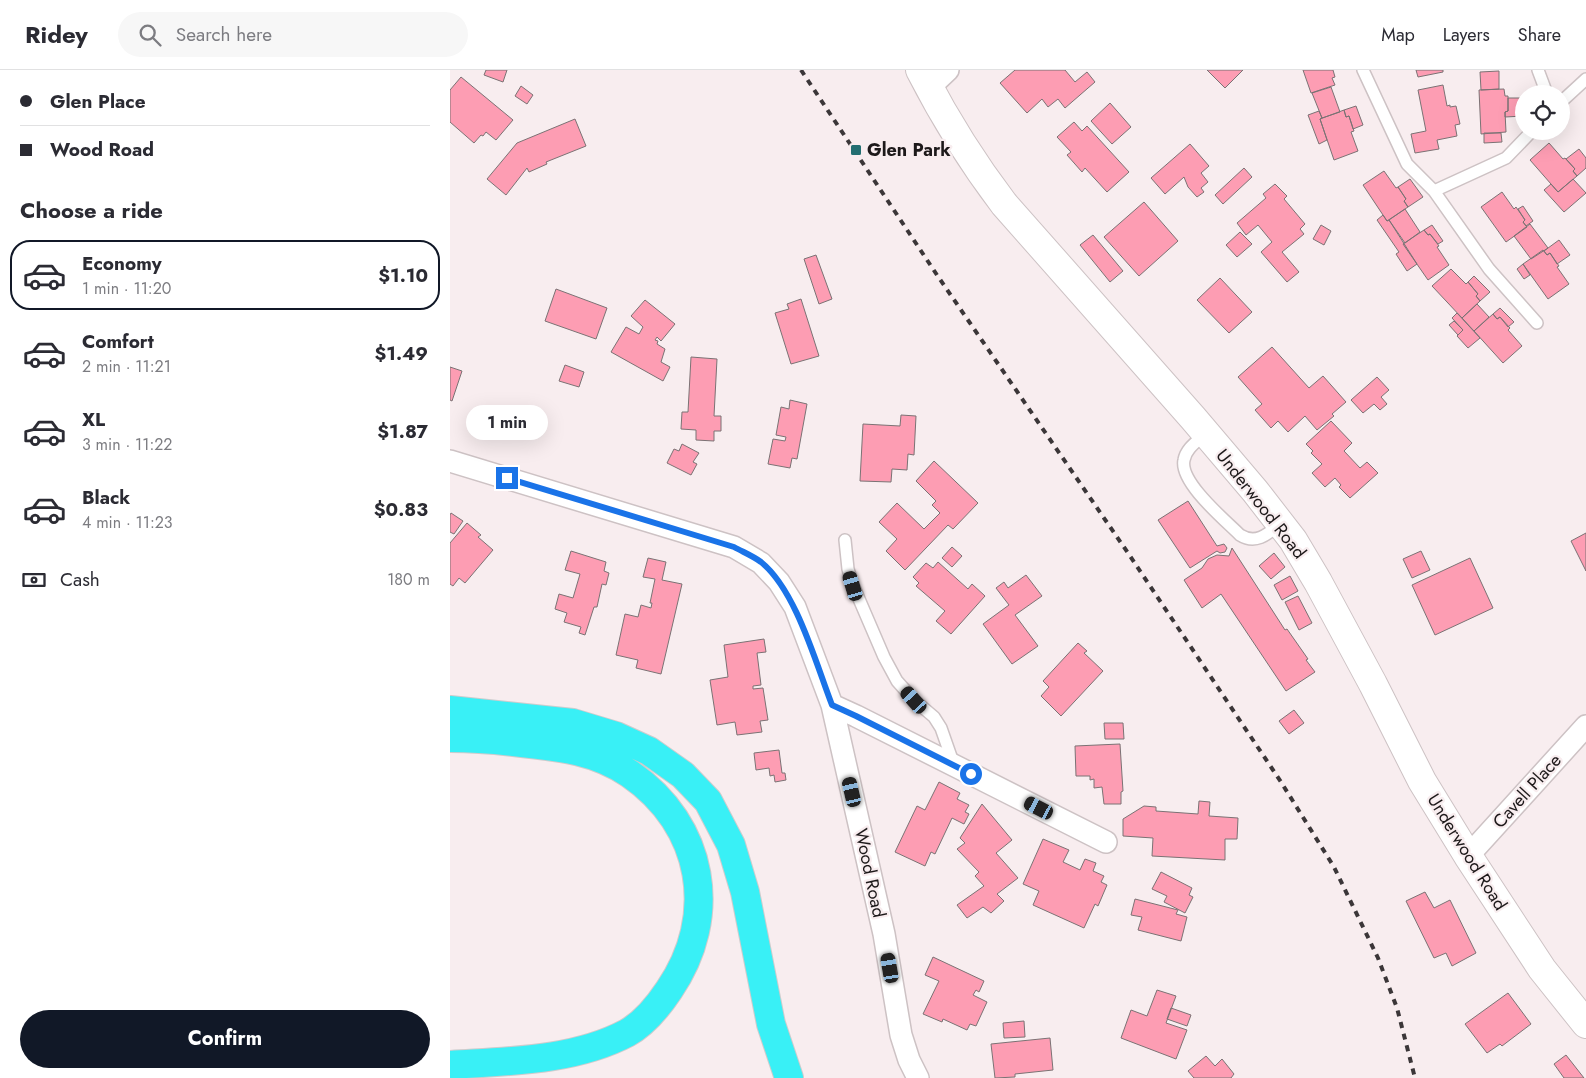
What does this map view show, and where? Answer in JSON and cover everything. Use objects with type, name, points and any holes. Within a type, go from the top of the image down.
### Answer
[{"type":"highway","points":[[450,710],[573,723],[616,736],[649,752],[684,775],[708,801],[731,845],[745,892],[771,1024],[789,1078]]},
{"type":"highway","points":[[450,738],[477,738],[567,748],[599,758],[629,774],[660,800],[684,833],[696,868],[699,899],[696,934],[681,973],[657,1008],[629,1032],[595,1047],[555,1055],[450,1065]]},
{"type":"main road","name":"Underwood Road","points":[[932,76],[980,172],[1004,204],[1206,433],[1293,540],[1374,684],[1422,781],[1468,856],[1542,969],[1586,1024]]},
{"type":"street","name":"Wood Road","points":[[450,461],[734,547],[762,563],[779,582],[795,607],[832,705],[884,934],[902,1035],[909,1060],[918,1078]]},
{"type":"street","points":[[832,705],[1106,842]]},
{"type":"street","name":"Cavell Place","points":[[1468,856],[1586,726]]},
{"type":"lane","points":[[1363,70],[1407,164],[1434,190],[1489,268],[1536,323]]},
{"type":"lane","points":[[1538,70],[1543,85]]},
{"type":"lane","points":[[1570,95],[1585,84]]},
{"type":"lane","points":[[1434,190],[1506,158],[1523,140]]},
{"type":"lane","points":[[1206,433],[1188,450],[1184,460],[1185,471],[1198,493],[1240,535],[1247,539],[1258,539],[1268,534],[1280,524]]},
{"type":"lane","points":[[845,540],[848,569],[853,586],[884,657],[898,681],[937,723],[954,765]]},
{"type":"building","points":[[486,70],[507,70],[503,82],[484,75]]},
{"type":"building","points":[[1015,70],[1065,70],[1075,82],[1087,72],[1095,82],[1065,108],[1058,99],[1048,107],[1042,99],[1027,113],[1000,83]]},
{"type":"building","points":[[1207,70],[1243,70],[1225,88]]},
{"type":"building","points":[[1303,70],[1333,70],[1335,77],[1332,78],[1335,85],[1311,93]]},
{"type":"building","points":[[1416,70],[1443,70],[1443,72],[1418,77]]},
{"type":"building","points":[[1499,71],[1499,89],[1481,90],[1480,72]]},
{"type":"building","points":[[461,77],[513,120],[496,140],[486,132],[474,143],[450,122],[450,90]]},
{"type":"building","points":[[1443,85],[1447,106],[1456,106],[1460,124],[1455,125],[1457,136],[1437,140],[1439,149],[1415,153],[1411,134],[1426,131],[1418,90]]},
{"type":"building","points":[[521,86],[533,95],[527,104],[515,96]]},
{"type":"building","points":[[1331,87],[1340,112],[1322,118],[1312,93]]},
{"type":"building","points":[[1504,89],[1505,96],[1508,96],[1508,111],[1505,112],[1506,132],[1481,134],[1479,90]]},
{"type":"building","points":[[1508,98],[1515,98],[1515,116],[1505,117],[1505,112],[1508,111]]},
{"type":"building","points":[[1110,103],[1131,127],[1112,144],[1091,121]]},
{"type":"building","points":[[1356,106],[1363,125],[1353,129],[1349,116],[1346,117],[1344,110]]},
{"type":"building","points":[[1344,110],[1346,117],[1349,116],[1354,131],[1351,132],[1358,151],[1334,160],[1320,119]]},
{"type":"building","points":[[1319,111],[1327,140],[1319,144],[1308,115]]},
{"type":"building","points":[[575,119],[586,146],[546,162],[547,164],[529,172],[527,168],[506,195],[487,179],[517,143]]},
{"type":"building","points":[[1074,122],[1082,131],[1087,126],[1129,172],[1107,192],[1085,168],[1082,172],[1067,155],[1071,152],[1057,137]]},
{"type":"building","points":[[1484,133],[1501,133],[1502,142],[1484,143]]},
{"type":"building","points":[[1549,143],[1575,169],[1573,171],[1577,176],[1558,192],[1530,160]]},
{"type":"building","points":[[1190,144],[1209,166],[1201,173],[1208,182],[1201,188],[1204,192],[1197,197],[1188,187],[1184,177],[1165,194],[1151,178]]},
{"type":"building","points":[[1579,149],[1586,158],[1586,168],[1577,176],[1573,171],[1575,169],[1566,159]]},
{"type":"building","points":[[1244,168],[1252,177],[1223,204],[1215,195]]},
{"type":"building","points":[[1384,171],[1406,199],[1404,201],[1408,207],[1387,221],[1363,185]]},
{"type":"building","points":[[1410,179],[1423,197],[1408,207],[1404,201],[1406,199],[1398,187]]},
{"type":"building","points":[[1573,179],[1586,193],[1564,212],[1544,190],[1551,184],[1558,192]]},
{"type":"building","points":[[1275,184],[1287,196],[1284,199],[1305,224],[1300,229],[1304,234],[1282,252],[1299,272],[1287,282],[1261,252],[1272,242],[1258,225],[1246,235],[1237,223],[1266,198],[1263,194]]},
{"type":"building","points":[[1502,192],[1514,209],[1516,207],[1525,220],[1523,222],[1527,227],[1506,242],[1481,207]]},
{"type":"building","points":[[1144,202],[1178,241],[1139,276],[1104,237]]},
{"type":"building","points":[[1523,206],[1533,221],[1526,226],[1523,222],[1525,220],[1518,209]]},
{"type":"building","points":[[1405,209],[1420,232],[1405,243],[1389,220]]},
{"type":"building","points":[[1383,215],[1387,221],[1389,220],[1417,264],[1407,271],[1396,254],[1399,252],[1377,220]]},
{"type":"building","points":[[1530,224],[1548,248],[1531,259],[1514,236]]},
{"type":"building","points":[[1321,225],[1331,231],[1324,245],[1313,239]]},
{"type":"building","points":[[1432,225],[1443,241],[1438,244],[1424,230]]},
{"type":"building","points":[[1424,230],[1428,235],[1430,234],[1439,246],[1437,247],[1449,265],[1428,280],[1403,244]]},
{"type":"building","points":[[1240,232],[1252,244],[1237,257],[1226,245]]},
{"type":"building","points":[[1093,235],[1123,271],[1110,282],[1080,245]]},
{"type":"building","points":[[1559,240],[1570,255],[1557,264],[1550,253],[1547,255],[1544,251]]},
{"type":"building","points":[[1543,250],[1547,255],[1550,253],[1569,284],[1548,299],[1523,264]]},
{"type":"building","points":[[816,255],[832,299],[819,304],[804,259]]},
{"type":"building","points":[[1523,264],[1530,275],[1524,279],[1517,269]]},
{"type":"building","points":[[1451,269],[1466,284],[1468,282],[1478,294],[1476,296],[1480,301],[1462,318],[1432,286]]},
{"type":"building","points":[[1474,276],[1490,292],[1480,301],[1476,296],[1478,294],[1468,282]]},
{"type":"building","points":[[1220,278],[1252,312],[1229,333],[1197,300]]},
{"type":"building","points":[[556,289],[607,308],[596,339],[545,321]]},
{"type":"building","points":[[801,299],[819,356],[791,364],[775,313],[789,309],[787,304]]},
{"type":"building","points":[[645,300],[675,324],[661,341],[657,337],[655,340],[658,341],[657,344],[665,349],[661,362],[670,367],[663,381],[611,352],[626,327],[639,334],[643,327],[631,316]]},
{"type":"building","points":[[1477,304],[1489,317],[1474,331],[1462,318]]},
{"type":"building","points":[[1500,308],[1514,322],[1508,327],[1500,317],[1497,319],[1493,314]]},
{"type":"building","points":[[1457,313],[1480,338],[1468,348],[1457,336],[1463,330],[1452,318]]},
{"type":"building","points":[[1493,314],[1497,319],[1500,317],[1510,328],[1508,330],[1522,346],[1503,363],[1474,331]]},
{"type":"building","points":[[1454,321],[1463,330],[1458,335],[1449,325]]},
{"type":"building","points":[[1272,347],[1309,388],[1323,376],[1346,402],[1332,414],[1334,416],[1317,430],[1305,416],[1288,432],[1278,421],[1271,428],[1255,410],[1262,404],[1238,377]]},
{"type":"building","points":[[691,357],[717,359],[714,416],[721,416],[721,431],[714,431],[714,441],[696,440],[696,430],[681,429],[682,412],[688,412]]},
{"type":"building","points":[[565,365],[584,372],[579,387],[559,381]]},
{"type":"building","points":[[450,367],[462,371],[452,401],[450,400]]},
{"type":"building","points":[[1377,377],[1389,390],[1381,397],[1387,404],[1380,410],[1374,404],[1363,413],[1351,400]]},
{"type":"building","points":[[790,400],[807,404],[797,459],[792,458],[790,468],[768,464],[773,439],[785,441],[786,437],[776,435],[781,407],[789,409]]},
{"type":"building","points":[[901,415],[916,416],[914,455],[908,454],[907,470],[892,469],[891,482],[860,481],[863,424],[900,426]]},
{"type":"building","points":[[1331,421],[1352,443],[1344,451],[1360,468],[1367,462],[1378,473],[1350,498],[1339,487],[1341,485],[1335,478],[1325,487],[1312,473],[1322,464],[1311,453],[1313,451],[1306,444]]},
{"type":"building","points":[[682,444],[699,453],[693,462],[697,464],[691,475],[667,463],[674,449],[679,451]]},
{"type":"building","points":[[934,461],[978,503],[953,529],[948,525],[905,570],[886,551],[897,539],[879,522],[897,503],[924,529],[940,513],[932,505],[936,501],[916,481]]},
{"type":"building","points":[[1188,501],[1217,546],[1224,544],[1227,548],[1225,552],[1220,553],[1217,551],[1190,568],[1158,520]]},
{"type":"building","points":[[451,513],[463,521],[454,534],[450,532]]},
{"type":"building","points":[[467,523],[481,535],[478,537],[493,550],[465,583],[459,578],[453,586],[450,584],[450,543]]},
{"type":"building","points":[[1586,533],[1586,571],[1571,541]]},
{"type":"building","points":[[952,547],[962,556],[952,567],[942,558]]},
{"type":"building","points":[[1232,548],[1285,630],[1287,629],[1315,672],[1286,691],[1221,594],[1202,608],[1184,580],[1202,568],[1208,559],[1217,555],[1229,556]]},
{"type":"building","points":[[571,551],[606,562],[604,571],[609,573],[606,585],[602,584],[597,607],[594,607],[585,635],[579,633],[581,627],[564,622],[567,613],[555,609],[559,594],[573,598],[580,574],[565,570]]},
{"type":"building","points":[[1421,551],[1430,570],[1412,578],[1403,559]]},
{"type":"building","points":[[1274,553],[1285,567],[1271,579],[1259,566]]},
{"type":"building","points":[[648,558],[666,562],[662,580],[682,584],[661,674],[636,668],[638,660],[616,655],[625,614],[638,617],[641,605],[651,608],[652,603],[650,603],[655,579],[643,577]]},
{"type":"building","points":[[1470,558],[1493,608],[1435,635],[1412,585]]},
{"type":"building","points":[[938,562],[968,589],[972,584],[985,596],[951,634],[936,621],[945,611],[916,586],[919,583],[913,577],[926,563],[933,568]]},
{"type":"building","points":[[1026,575],[1042,596],[1015,615],[1038,646],[1012,664],[983,624],[1009,605],[996,588],[1004,582],[1008,588]]},
{"type":"building","points":[[1290,576],[1298,591],[1282,600],[1274,585]]},
{"type":"building","points":[[1298,596],[1312,623],[1299,630],[1285,602]]},
{"type":"building","points":[[764,639],[766,652],[757,653],[761,685],[753,686],[753,689],[763,688],[768,720],[760,721],[762,732],[737,735],[735,722],[717,725],[710,680],[728,677],[724,645]]},
{"type":"building","points":[[1078,643],[1087,651],[1084,653],[1103,671],[1061,716],[1041,696],[1049,687],[1043,681]]},
{"type":"building","points":[[1294,710],[1304,723],[1289,734],[1279,721]]},
{"type":"building","points":[[1104,723],[1123,723],[1124,739],[1105,739]]},
{"type":"building","points":[[1120,744],[1123,791],[1121,792],[1121,804],[1104,804],[1102,787],[1094,788],[1094,779],[1090,780],[1090,776],[1076,776],[1075,746]]},
{"type":"building","points":[[779,750],[782,773],[785,773],[786,780],[775,782],[774,775],[770,776],[769,768],[756,770],[754,753]]},
{"type":"building","points":[[939,782],[960,793],[957,799],[969,805],[965,812],[969,814],[964,824],[952,818],[935,854],[931,852],[925,866],[895,852],[917,806],[925,810]]},
{"type":"building","points":[[1199,801],[1210,802],[1209,816],[1238,818],[1237,839],[1225,839],[1225,860],[1152,856],[1153,838],[1123,836],[1123,819],[1144,806],[1156,807],[1156,811],[1198,814]]},
{"type":"building","points":[[982,804],[1012,840],[996,853],[1018,878],[997,894],[1004,901],[991,913],[983,907],[967,918],[957,905],[984,886],[975,876],[979,872],[957,849],[965,843],[960,838]]},
{"type":"building","points":[[1043,839],[1069,850],[1063,862],[1080,870],[1085,859],[1096,863],[1093,871],[1104,876],[1101,882],[1107,885],[1098,906],[1095,904],[1084,928],[1033,905],[1039,891],[1023,884]]},
{"type":"building","points":[[1161,872],[1192,888],[1189,895],[1193,897],[1185,913],[1164,902],[1167,896],[1152,889]]},
{"type":"building","points":[[1425,892],[1434,908],[1450,900],[1476,953],[1452,966],[1446,953],[1434,958],[1406,901]]},
{"type":"building","points":[[1135,899],[1178,910],[1176,914],[1187,917],[1181,941],[1138,930],[1142,917],[1131,915]]},
{"type":"building","points":[[933,957],[984,981],[979,992],[976,990],[973,995],[987,1002],[976,1026],[970,1024],[967,1030],[943,1019],[942,1022],[923,1014],[939,981],[925,975]]},
{"type":"building","points":[[1157,990],[1176,996],[1166,1023],[1187,1030],[1176,1059],[1121,1038],[1131,1010],[1147,1016]]},
{"type":"building","points":[[1508,993],[1531,1024],[1502,1046],[1500,1044],[1487,1053],[1465,1024]]},
{"type":"building","points":[[1171,1008],[1191,1015],[1187,1026],[1167,1019]]},
{"type":"building","points":[[1024,1021],[1025,1037],[1004,1038],[1003,1023]]},
{"type":"building","points":[[1050,1038],[1053,1070],[1015,1074],[1015,1077],[995,1078],[991,1044]]},
{"type":"building","points":[[1566,1055],[1584,1078],[1564,1078],[1554,1064]]},
{"type":"building","points":[[1206,1056],[1215,1066],[1222,1059],[1234,1074],[1231,1078],[1194,1078],[1188,1071]]},
{"type":"railway","points":[[801,70],[937,275],[1128,553],[1281,782],[1334,867],[1378,958],[1397,1008],[1415,1078]]},
{"type":"place","name":"Glen Park","points":[[856,150]]},
{"type":"route","points":[[507,478],[734,547],[762,563],[779,582],[795,607],[832,705],[971,774]]}]
